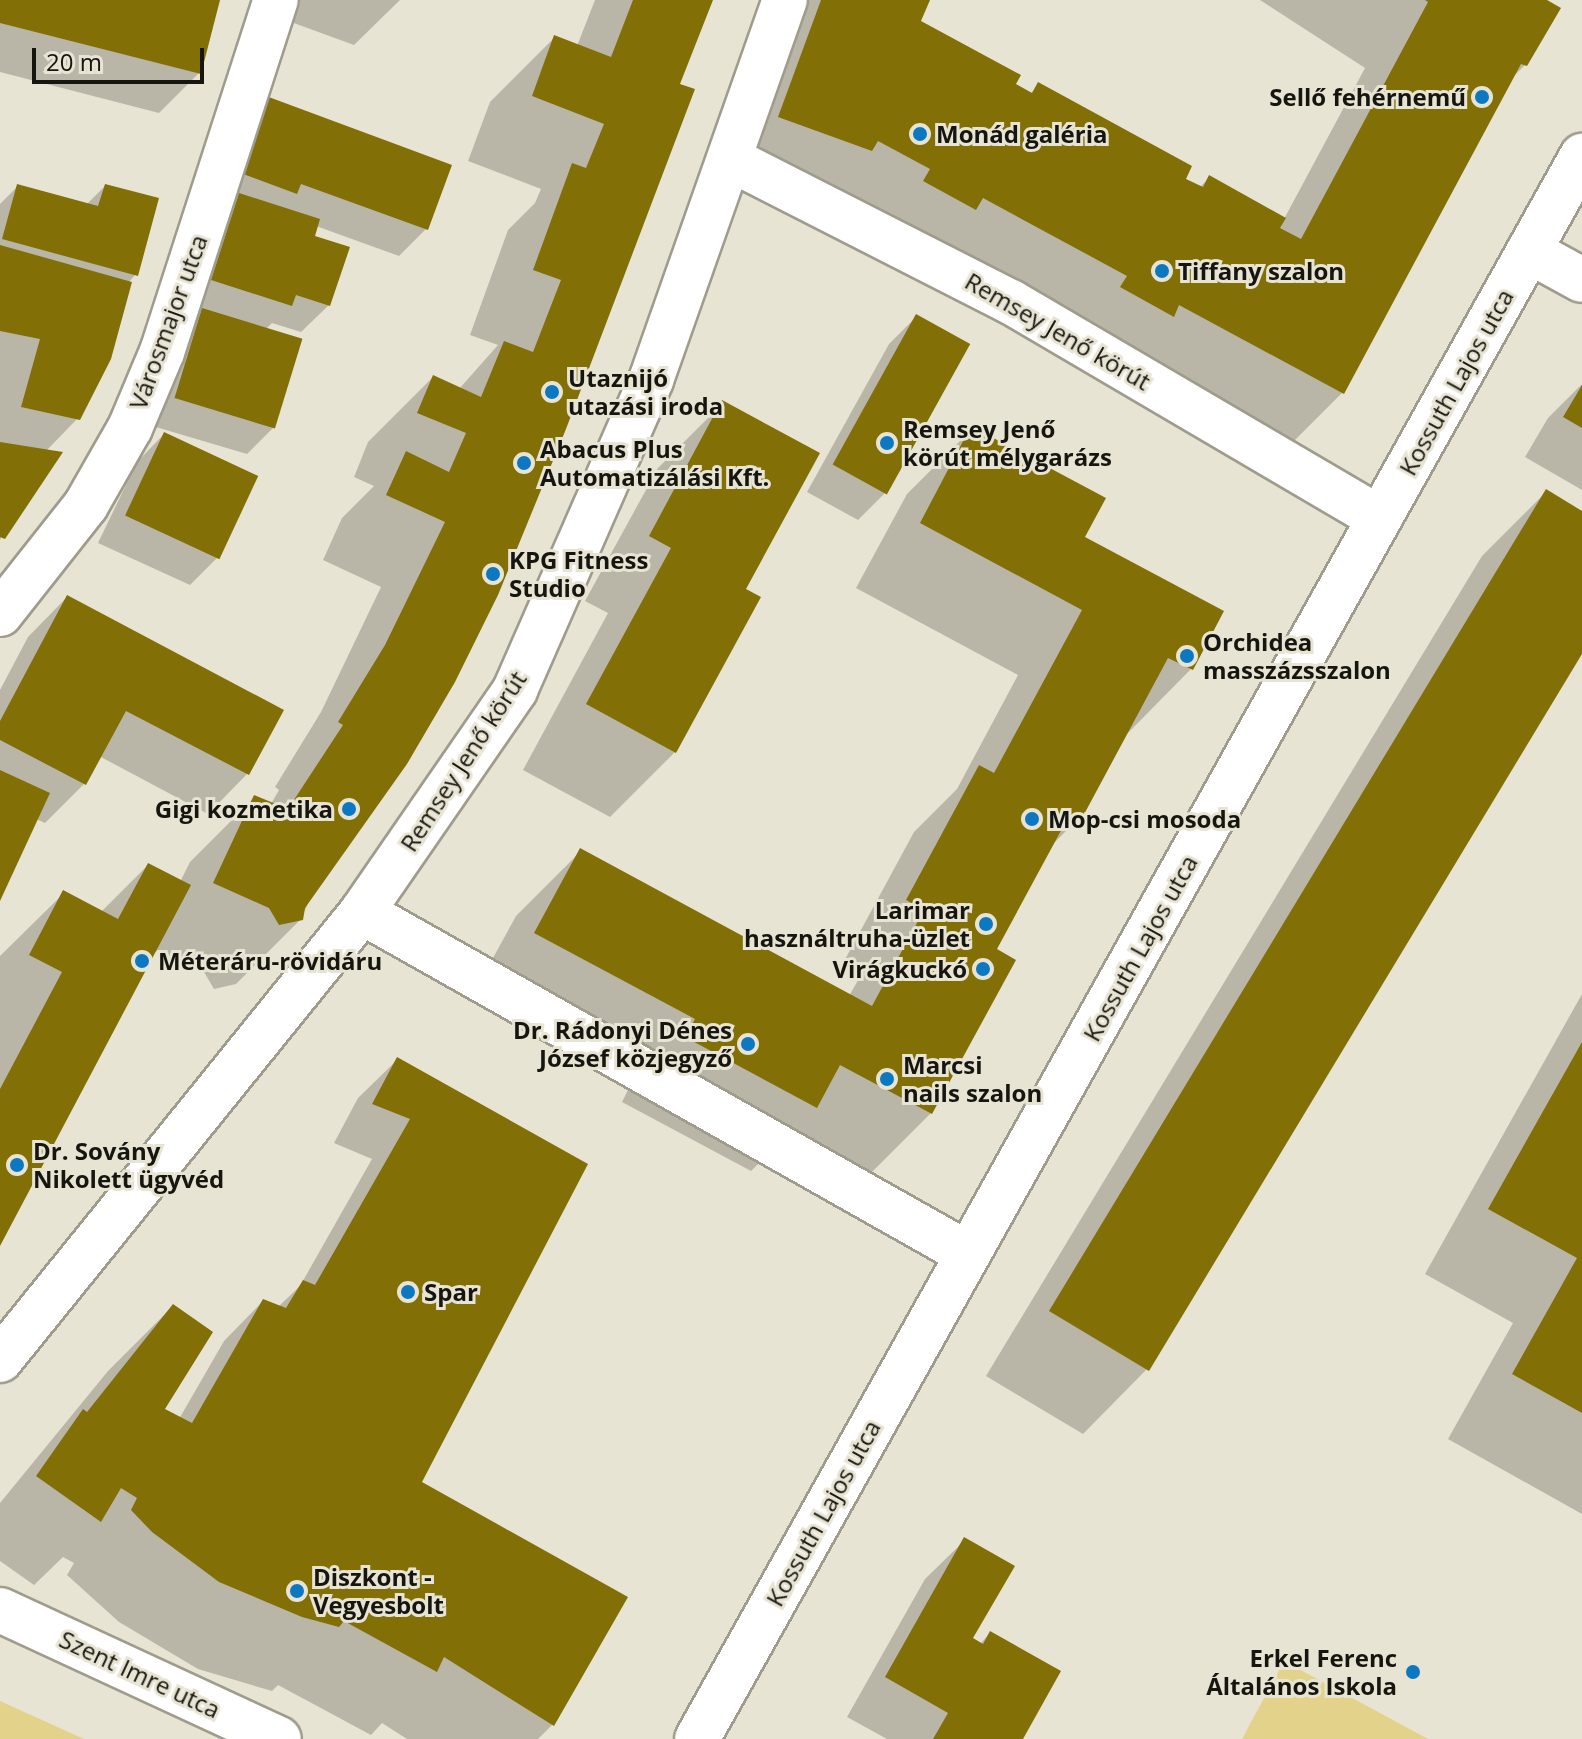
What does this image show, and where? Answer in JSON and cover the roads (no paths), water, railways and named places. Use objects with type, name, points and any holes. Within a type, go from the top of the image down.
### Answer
[{"type":"street","name":"Városmajor utca","points":[[0,614],[86,505],[130,428],[162,352],[276,0]]},
{"type":"street","name":"Remsey Jenő körút","points":[[0,1360],[362,912],[515,690],[651,380],[785,0]]},
{"type":"street","name":"Kossuth Lajos utca","points":[[697,1739],[1582,156]]},
{"type":"street","name":"Remsey Jenő körút","points":[[730,159],[1011,302],[1379,518]]},
{"type":"street","points":[[1529,251],[1582,280]]},
{"type":"street","points":[[362,912],[968,1254]]},
{"type":"street","name":"Szent Imre utca","points":[[0,1610],[279,1739]]},
{"type":"place","name":"Sellő fehérnemű","points":[[1482,97]]},
{"type":"place","name":"Monád galéria","points":[[920,134]]},
{"type":"place","name":"Tiffany szalon","points":[[1162,271]]},
{"type":"place","name":"Utaznijó utazási iroda","points":[[552,392]]},
{"type":"place","name":"Remsey Jenő körút mélygarázs","points":[[887,443]]},
{"type":"place","name":"Abacus Plus Automatizálási Kft.","points":[[524,463]]},
{"type":"place","name":"KPG Fitness Studio","points":[[493,574]]},
{"type":"place","name":"Orchidea masszázsszalon","points":[[1187,656]]},
{"type":"place","name":"Gigi kozmetika","points":[[349,809]]},
{"type":"place","name":"Mop-csi mosoda","points":[[1032,819]]},
{"type":"place","name":"Larimar használtruha-üzlet","points":[[986,924]]},
{"type":"place","name":"Méteráru-rövidáru","points":[[142,961]]},
{"type":"place","name":"Virágkuckó","points":[[983,969]]},
{"type":"place","name":"Dr. Rádonyi Dénes József közjegyző","points":[[748,1044]]},
{"type":"place","name":"Marcsi nails szalon","points":[[887,1079]]},
{"type":"place","name":"Dr. Sovány Nikolett ügyvéd","points":[[17,1165]]},
{"type":"place","name":"Spar","points":[[408,1292]]},
{"type":"place","name":"Diszkont - Vegyesbolt","points":[[297,1591]]},
{"type":"place","name":"Erkel Ferenc Általános Iskola","points":[[1413,1672]]}]
